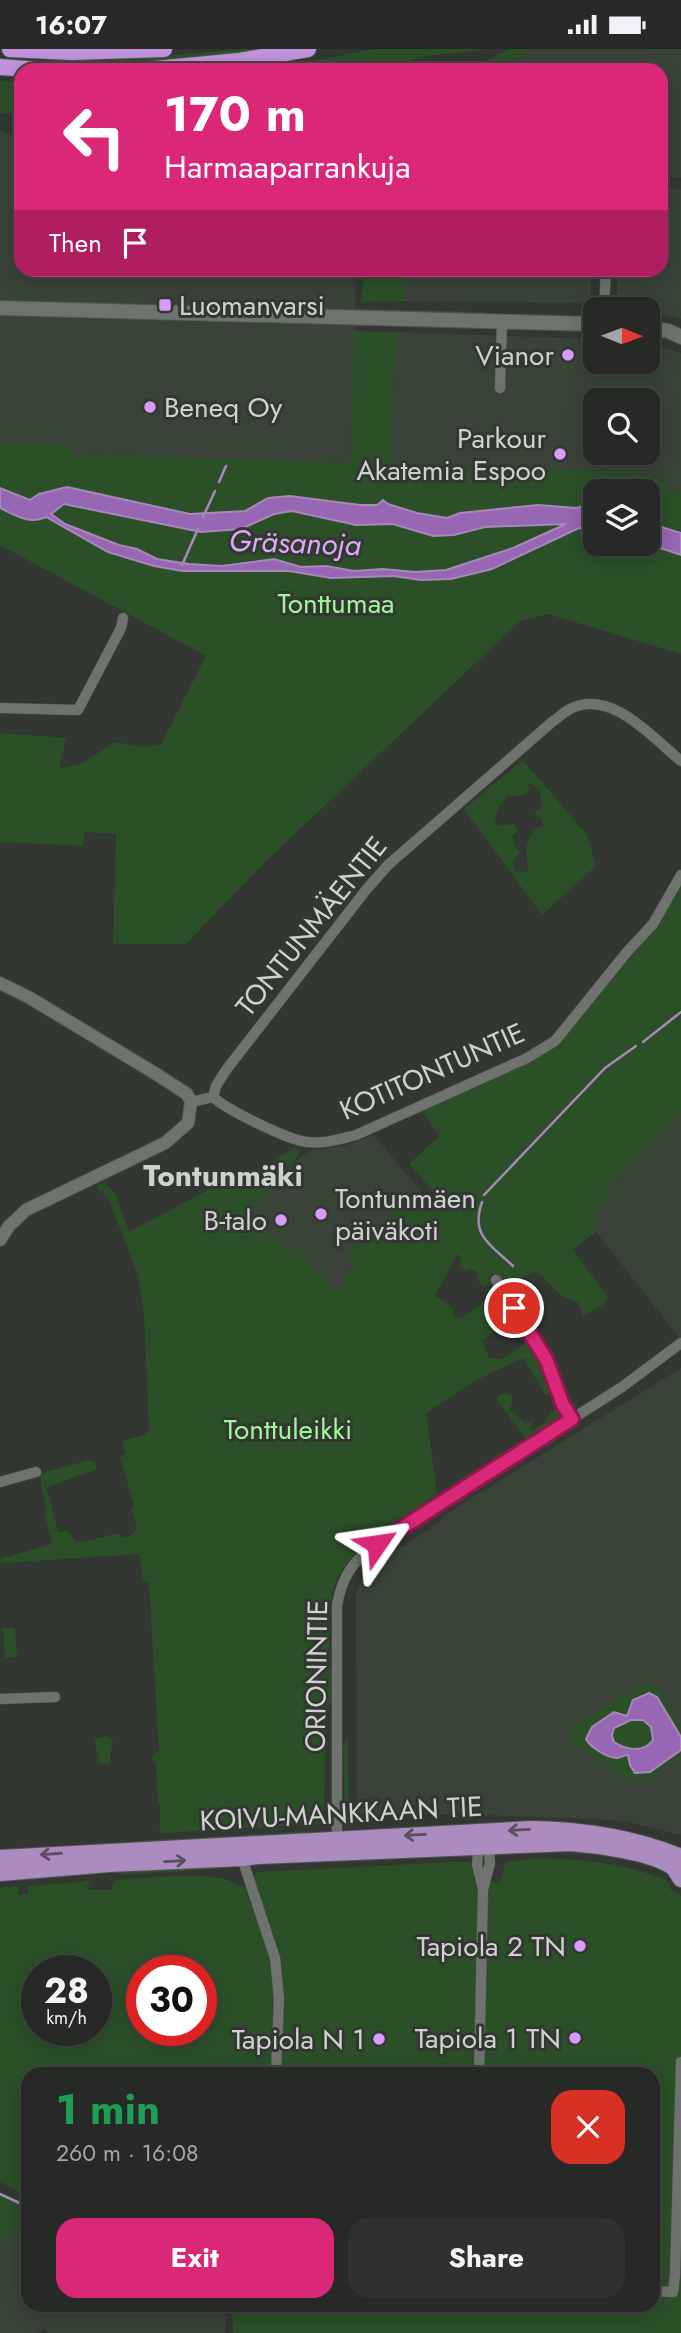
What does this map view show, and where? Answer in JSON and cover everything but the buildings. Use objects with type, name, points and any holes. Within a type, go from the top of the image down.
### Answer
[{"type":"highway","points":[[10,49],[72,52],[164,49]]},
{"type":"highway","points":[[218,63],[308,49]]},
{"type":"main road","points":[[0,308],[583,324]]},
{"type":"main road","points":[[660,331],[681,337]]},
{"type":"main road","name":"KOIVU-MANKKAAN TIE","points":[[0,1858],[484,1842],[531,1829],[595,1834],[646,1844],[678,1868]]},
{"type":"main road","name":"KOIVU-MANKKAAN TIE","points":[[0,1873],[108,1864],[242,1859],[337,1846]]},
{"type":"street","points":[[605,297],[606,277]]},
{"type":"street","points":[[500,388],[502,321]]},
{"type":"street","points":[[0,708],[78,710],[121,628],[123,618]]},
{"type":"street","name":"TONTUNMÄENTIE","points":[[213,1097],[215,1086],[226,1070],[388,865],[552,722],[571,709],[595,705],[615,710],[681,761]]},
{"type":"street","name":"KOTITONTUNTIE","points":[[213,1097],[262,1125],[305,1142],[329,1142],[356,1135],[527,1058],[555,1041],[626,952],[653,924],[681,875]]},
{"type":"street","points":[[0,983],[30,998],[153,1072],[187,1094],[191,1102],[188,1123],[165,1143],[26,1210],[9,1226],[0,1240]]},
{"type":"street","points":[[191,1102],[213,1097]]},
{"type":"street","points":[[496,1280],[546,1359],[563,1405],[572,1419]]},
{"type":"street","name":"ORIONINTIE","points":[[337,1846],[337,1605],[340,1588],[348,1570],[365,1552],[622,1387],[681,1343]]},
{"type":"street","points":[[0,1482],[36,1472]]},
{"type":"street","points":[[0,1699],[55,1697]]},
{"type":"street","points":[[479,2067],[483,1890],[477,1865],[484,1842]]},
{"type":"street","points":[[242,1859],[275,1958],[279,1999],[276,2067]]},
{"type":"street","points":[[660,2291],[673,2292],[675,2275],[681,2062]]},
{"type":"shaded area","points":[[534,49],[681,49],[681,177],[668,177],[668,63],[514,61]]},
{"type":"shaded area","points":[[0,131],[14,136],[14,277],[356,277],[351,463],[76,454],[67,445],[0,443]]},
{"type":"shaded area","points":[[668,188],[681,189],[681,319],[660,315],[660,297],[617,297],[617,277],[668,277]]},
{"type":"shaded area","points":[[404,277],[591,277],[591,297],[583,297],[583,303],[404,301]]},
{"type":"shaded area","points":[[398,332],[583,339],[583,375],[660,375],[660,347],[681,353],[681,494],[647,472],[391,465],[392,389]]},
{"type":"shaded area","points":[[67,487],[190,514],[245,511],[268,498],[290,496],[360,505],[377,505],[383,500],[417,513],[447,518],[460,513],[538,505],[577,508],[583,506],[583,528],[492,569],[451,579],[421,580],[393,576],[331,578],[289,571],[182,571],[154,566],[108,552],[46,517],[28,520],[17,516],[0,508],[0,488],[30,500],[39,494]],"holes":[[[64,504],[201,532],[241,529],[274,514],[292,511],[356,525],[393,524],[433,536],[454,535],[485,527],[566,524],[513,548],[446,570],[354,571],[326,566],[301,567],[274,559],[222,566],[157,559],[137,549],[119,545],[65,524],[51,514]]]},
{"type":"shaded area","points":[[660,527],[681,533],[681,555],[660,548]]},
{"type":"shaded area","points":[[681,1110],[681,1340],[582,1214]]},
{"type":"shaded area","name":"Tontunmäen päiväkoti","points":[[374,1135],[418,1188],[396,1209],[337,1288],[245,1218],[280,1173],[311,1150],[343,1146]]},
{"type":"shaded area","points":[[681,1368],[681,1835],[629,1822],[597,1819],[448,1814],[357,1815],[356,1596],[365,1569],[436,1525],[449,1512]]},
{"type":"shaded area","points":[[649,1693],[657,1697],[681,1737],[681,1750],[650,1772],[635,1773],[628,1755],[617,1758],[608,1756],[595,1749],[586,1739],[592,1727],[614,1712],[627,1716],[633,1700]],"holes":[[[631,1720],[643,1720],[651,1727],[653,1740],[649,1744],[635,1749],[614,1742],[614,1728]]]},
{"type":"shaded area","points":[[4,2233],[21,2233],[21,2312],[226,2312],[225,2333],[46,2333],[46,2328],[35,2333],[0,2333],[0,2239],[4,2239]]},
{"type":"green space","points":[[268,49],[156,60],[45,63],[45,58],[144,57]]},
{"type":"green space","points":[[374,49],[485,49],[424,57],[404,63],[303,63]]},
{"type":"green space","points":[[509,49],[534,49],[514,60],[514,63],[449,63],[475,62],[492,58]]},
{"type":"green space","points":[[0,81],[14,82],[14,114],[0,113]]},
{"type":"green space","points":[[363,277],[404,277],[404,301],[361,302]]},
{"type":"green space","points":[[8,299],[114,302],[112,305]]},
{"type":"green space","points":[[255,306],[484,312],[484,315],[255,309]]},
{"type":"green space","points":[[255,320],[485,327],[485,329],[255,323]]},
{"type":"green space","name":"Tonttumaa","points":[[354,331],[398,332],[392,389],[391,465],[647,472],[658,479],[583,479],[583,556],[660,556],[660,480],[681,494],[681,654],[548,614],[520,621],[262,865],[186,944],[113,944],[116,834],[84,832],[83,846],[0,842],[0,733],[66,738],[59,769],[83,763],[114,742],[145,747],[161,744],[206,656],[0,545],[0,443],[68,445],[76,454],[351,463]]},
{"type":"green space","points":[[523,760],[587,835],[596,866],[542,915],[464,809]],"holes":[[[528,782],[541,791],[540,800],[543,804],[541,809],[535,810],[543,827],[537,827],[529,838],[526,849],[528,872],[515,871],[512,862],[520,853],[512,836],[517,828],[513,824],[498,826],[494,820],[498,808],[508,796],[524,795],[529,788]]]},
{"type":"green space","name":"Tonttuleikki","points":[[681,885],[681,1110],[612,1182],[607,1197],[594,1214],[593,1228],[597,1232],[573,1250],[607,1296],[604,1304],[583,1316],[578,1302],[562,1296],[539,1273],[534,1272],[519,1279],[518,1285],[530,1315],[528,1320],[493,1273],[488,1277],[491,1281],[484,1288],[478,1280],[477,1272],[460,1268],[461,1258],[457,1254],[435,1296],[450,1306],[454,1317],[461,1318],[499,1292],[526,1331],[518,1338],[508,1323],[482,1340],[489,1358],[502,1359],[531,1340],[554,1392],[545,1395],[524,1358],[478,1379],[426,1413],[437,1494],[361,1549],[338,1576],[333,1590],[330,1631],[332,1703],[328,1706],[326,1703],[324,1815],[319,1824],[161,1833],[158,1829],[160,1804],[156,1763],[151,1760],[155,1752],[159,1754],[159,1751],[149,1584],[143,1580],[139,1554],[0,1563],[0,1559],[52,1544],[39,1474],[90,1460],[97,1469],[47,1489],[58,1532],[67,1531],[77,1543],[115,1534],[121,1538],[126,1537],[133,1534],[137,1527],[131,1509],[134,1505],[120,1457],[126,1453],[122,1441],[145,1435],[149,1429],[144,1314],[138,1275],[109,1200],[96,1186],[104,1182],[116,1195],[129,1232],[210,1189],[253,1174],[295,1147],[298,1154],[295,1161],[280,1173],[246,1218],[295,1256],[294,1249],[299,1246],[306,1250],[302,1254],[307,1263],[337,1288],[354,1266],[348,1260],[363,1235],[372,1235],[375,1238],[396,1209],[418,1188],[430,1200],[438,1197],[409,1164],[439,1136],[422,1111],[531,1062],[555,1046],[658,925]]},
{"type":"green space","points":[[504,1393],[511,1395],[513,1399],[510,1410],[525,1424],[533,1420],[531,1431],[545,1422],[550,1413],[557,1409],[562,1411],[564,1416],[527,1441],[498,1401],[498,1396]]},
{"type":"green space","points":[[3,1628],[15,1628],[17,1657],[5,1658]]},
{"type":"green space","points":[[642,1684],[658,1689],[681,1727],[681,1758],[645,1781],[624,1776],[571,1742],[567,1736],[573,1726]]},
{"type":"green space","points":[[106,1736],[113,1739],[109,1764],[100,1764],[94,1739]]},
{"type":"green space","points":[[348,1739],[349,1815],[345,1820],[343,1745]]},
{"type":"green space","points":[[310,1831],[312,1835],[87,1849],[87,1844]]},
{"type":"green space","points":[[459,1853],[465,1856],[318,1863],[318,1856]]},
{"type":"green space","points":[[535,1858],[585,1861],[650,1874],[666,1880],[669,1888],[681,1896],[681,2333],[233,2333],[232,2312],[660,2312],[660,2067],[21,2067],[21,2193],[0,2182],[0,1887],[18,1886],[18,1895],[28,1894],[28,1886],[91,1881],[86,1886],[91,1890],[111,1890],[114,1880],[179,1876],[214,1877],[238,1886],[253,1886],[252,1875],[258,1872],[455,1862],[470,1862],[475,1882],[499,1883],[506,1862]]},
{"type":"green space","points":[[231,1868],[121,1875],[121,1871]]},
{"type":"green space","points":[[5,2194],[21,2200],[21,2233],[5,2233],[4,2239],[0,2239],[0,2196]]},
{"type":"waterway","points":[[219,482],[226,466]]},
{"type":"waterway","points":[[203,517],[215,491]]},
{"type":"waterway","points":[[182,565],[198,529]]},
{"type":"waterway","points":[[643,1042],[681,1012]]},
{"type":"waterway","points":[[484,1195],[605,1068],[636,1046]]},
{"type":"waterway","points":[[482,1202],[479,1214],[481,1232],[490,1245],[513,1266]]},
{"type":"waterway","points":[[0,2194],[21,2204]]},
{"type":"place","name":"Luomanvarsi","points":[[165,305]]},
{"type":"place","name":"Vianor","points":[[568,355]]},
{"type":"place","name":"Beneq Oy","points":[[150,407]]},
{"type":"place","name":"Parkour Akatemia Espoo","points":[[560,454]]},
{"type":"place","name":"Tontunmäen päiväkoti","points":[[321,1214]]},
{"type":"place","name":"B-talo","points":[[281,1220]]},
{"type":"place","name":"Tapiola 2 TN","points":[[580,1946]]},
{"type":"place","name":"Tapiola 1 TN","points":[[575,2038]]},
{"type":"place","name":"Tapiola N 1","points":[[379,2039]]},
{"type":"district","name":"Tontunmäki","points":[[223,1176]]},
{"type":"route","points":[[377,1544],[572,1419],[563,1405],[546,1359],[514,1308]]},
{"type":"water label","name":"Gräsanoja","points":[[295,543]]}]
